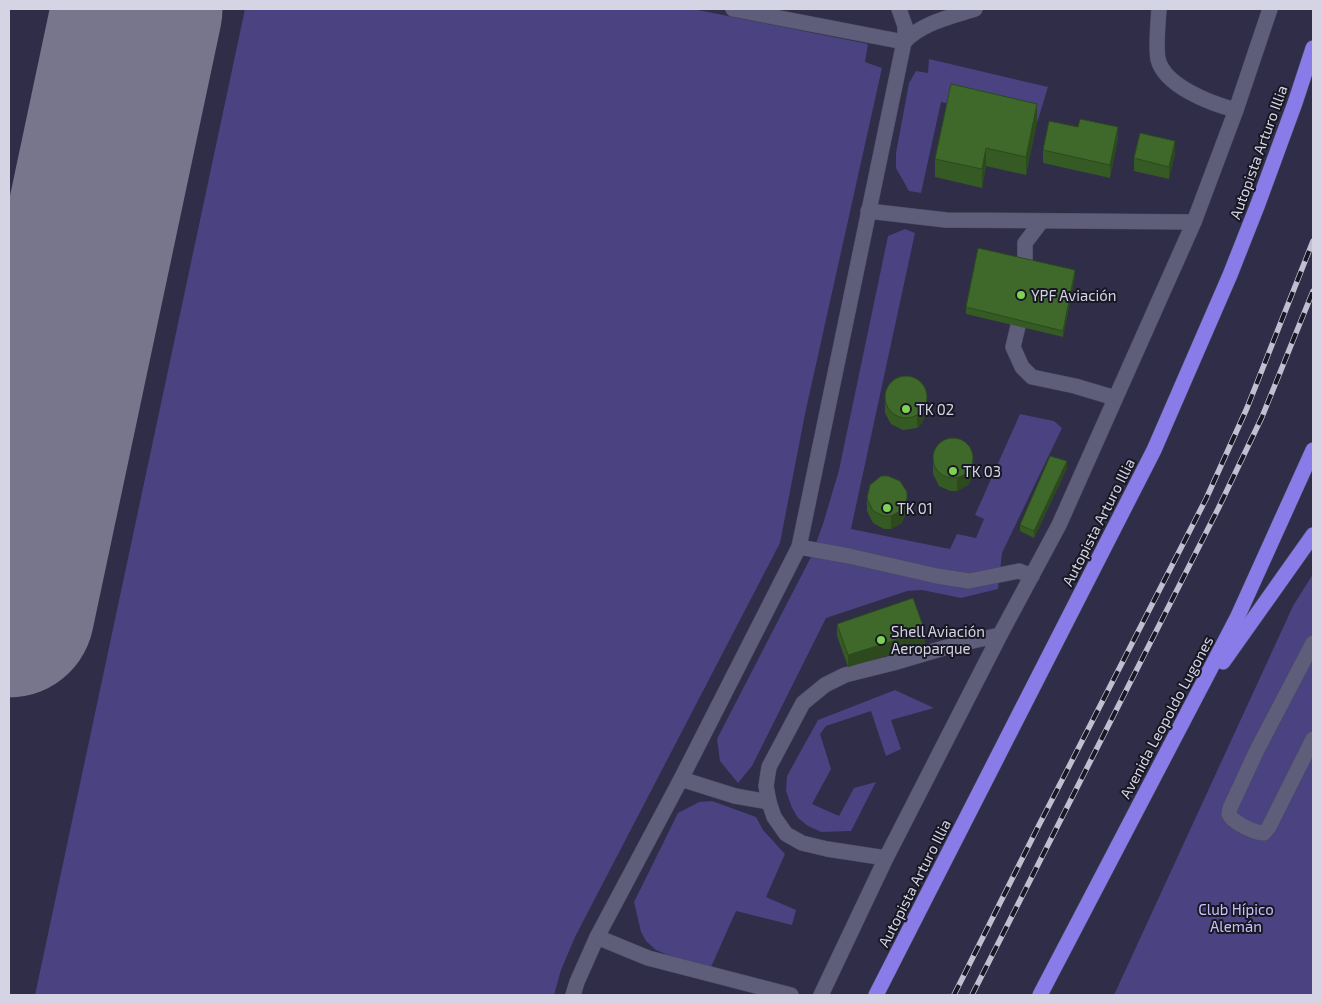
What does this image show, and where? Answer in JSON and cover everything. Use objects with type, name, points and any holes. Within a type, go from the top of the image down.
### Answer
[{"type":"highway","name":"Autopista Arturo Illia","points":[[876,995],[1154,450],[1230,275],[1295,103],[1313,48]]},
{"type":"highway","name":"Avenida Leopoldo Lugones","points":[[1040,995],[1237,618],[1313,450]]},
{"type":"highway","points":[[1188,710],[1313,535]]},
{"type":"lane","points":[[733,9],[904,41]]},
{"type":"lane","points":[[797,9],[807,23]]},
{"type":"lane","points":[[573,995],[597,937],[681,779],[799,547],[904,41],[905,26],[899,9]]},
{"type":"lane","points":[[904,41],[913,32],[926,26],[975,9]]},
{"type":"lane","points":[[1159,9],[1158,59],[1164,72],[1175,84],[1220,106],[1236,110]]},
{"type":"lane","points":[[821,995],[886,858],[1000,635],[1059,525],[1194,222],[1236,110],[1270,9]]},
{"type":"lane","points":[[868,211],[946,220],[1194,222]]},
{"type":"lane","points":[[1025,265],[1025,243],[1041,222]]},
{"type":"lane","points":[[1018,326],[1013,347],[1022,368],[1032,377],[1074,386],[1114,398]]},
{"type":"lane","points":[[799,547],[969,581],[1019,571],[1032,576]]},
{"type":"lane","points":[[886,858],[827,849],[802,843],[786,834],[774,817],[769,802],[766,786],[769,767],[803,703],[825,685],[845,676],[954,645],[1000,635]]},
{"type":"lane","points":[[1313,643],[1231,806],[1229,814],[1232,819],[1258,834],[1264,833],[1269,827],[1313,739]]},
{"type":"lane","points":[[681,779],[735,796],[769,802]]},
{"type":"lane","points":[[597,937],[648,958],[791,995]]},
{"type":"green space","points":[[245,9],[693,9],[868,44],[865,62],[882,68],[805,414],[780,543],[575,937],[561,970],[554,995],[35,995]]},
{"type":"green space","points":[[929,59],[1048,87],[1037,123],[941,102],[921,193],[909,191],[896,168],[896,153],[909,83],[916,71],[928,73]]},
{"type":"green space","points":[[905,229],[915,233],[851,529],[950,549],[957,534],[976,538],[984,519],[975,515],[1020,414],[1054,421],[1062,428],[1002,553],[998,589],[961,598],[922,590],[907,591],[826,618],[752,766],[738,783],[720,761],[717,739],[811,557],[839,470],[888,236]]},
{"type":"green space","name":"Club Hípico Alemán","points":[[1313,574],[1313,995],[1114,995],[1293,606]]},
{"type":"green space","points":[[895,690],[934,708],[891,720],[901,749],[886,756],[871,711],[826,726],[820,734],[831,769],[812,804],[839,816],[854,788],[876,782],[851,831],[821,832],[808,826],[798,818],[792,808],[786,791],[787,776],[818,720]]},
{"type":"green space","points":[[712,801],[756,817],[763,830],[785,854],[766,897],[796,910],[792,925],[736,911],[711,967],[673,957],[656,950],[646,941],[641,932],[634,902],[678,813],[699,802]]},
{"type":"building","points":[[951,84],[1037,104],[1026,157],[986,148],[982,169],[935,159]]},
{"type":"building","points":[[1080,119],[1118,127],[1110,165],[1043,150],[1049,121],[1078,127]]},
{"type":"building","points":[[1140,133],[1175,141],[1169,167],[1134,158]]},
{"type":"building","name":"YPF Aviación","points":[[978,248],[1075,270],[1063,331],[966,307]]},
{"type":"building","name":"TK 02","points":[[906,376],[921,382],[927,397],[921,412],[906,418],[891,412],[885,397],[891,382]]},
{"type":"building","name":"TK 03","points":[[949,438],[957,438],[964,441],[970,447],[973,458],[970,469],[964,475],[957,478],[949,478],[942,475],[936,469],[933,462],[933,454],[936,447],[942,441]]},
{"type":"building","points":[[1050,456],[1067,461],[1034,531],[1020,525]]},
{"type":"building","name":"TK 01","points":[[881,476],[888,476],[900,481],[907,492],[907,499],[902,510],[891,516],[884,516],[873,511],[867,498],[870,485]]},
{"type":"building","name":"Shell Aviación Aeroparque","points":[[913,598],[925,631],[848,655],[837,624]]},
{"type":"runway","points":[[9,612],[137,9]]},
{"type":"railway","points":[[954,995],[1206,499],[1247,408],[1313,241]]},
{"type":"railway","points":[[972,995],[1218,509],[1262,417],[1313,291]]},
{"type":"place","name":"YPF Aviación","points":[[1021,295]]},
{"type":"place","name":"TK 02","points":[[906,409]]},
{"type":"place","name":"TK 03","points":[[953,471]]},
{"type":"place","name":"TK 01","points":[[887,508]]},
{"type":"place","name":"Shell Aviación Aeroparque","points":[[881,640]]}]
